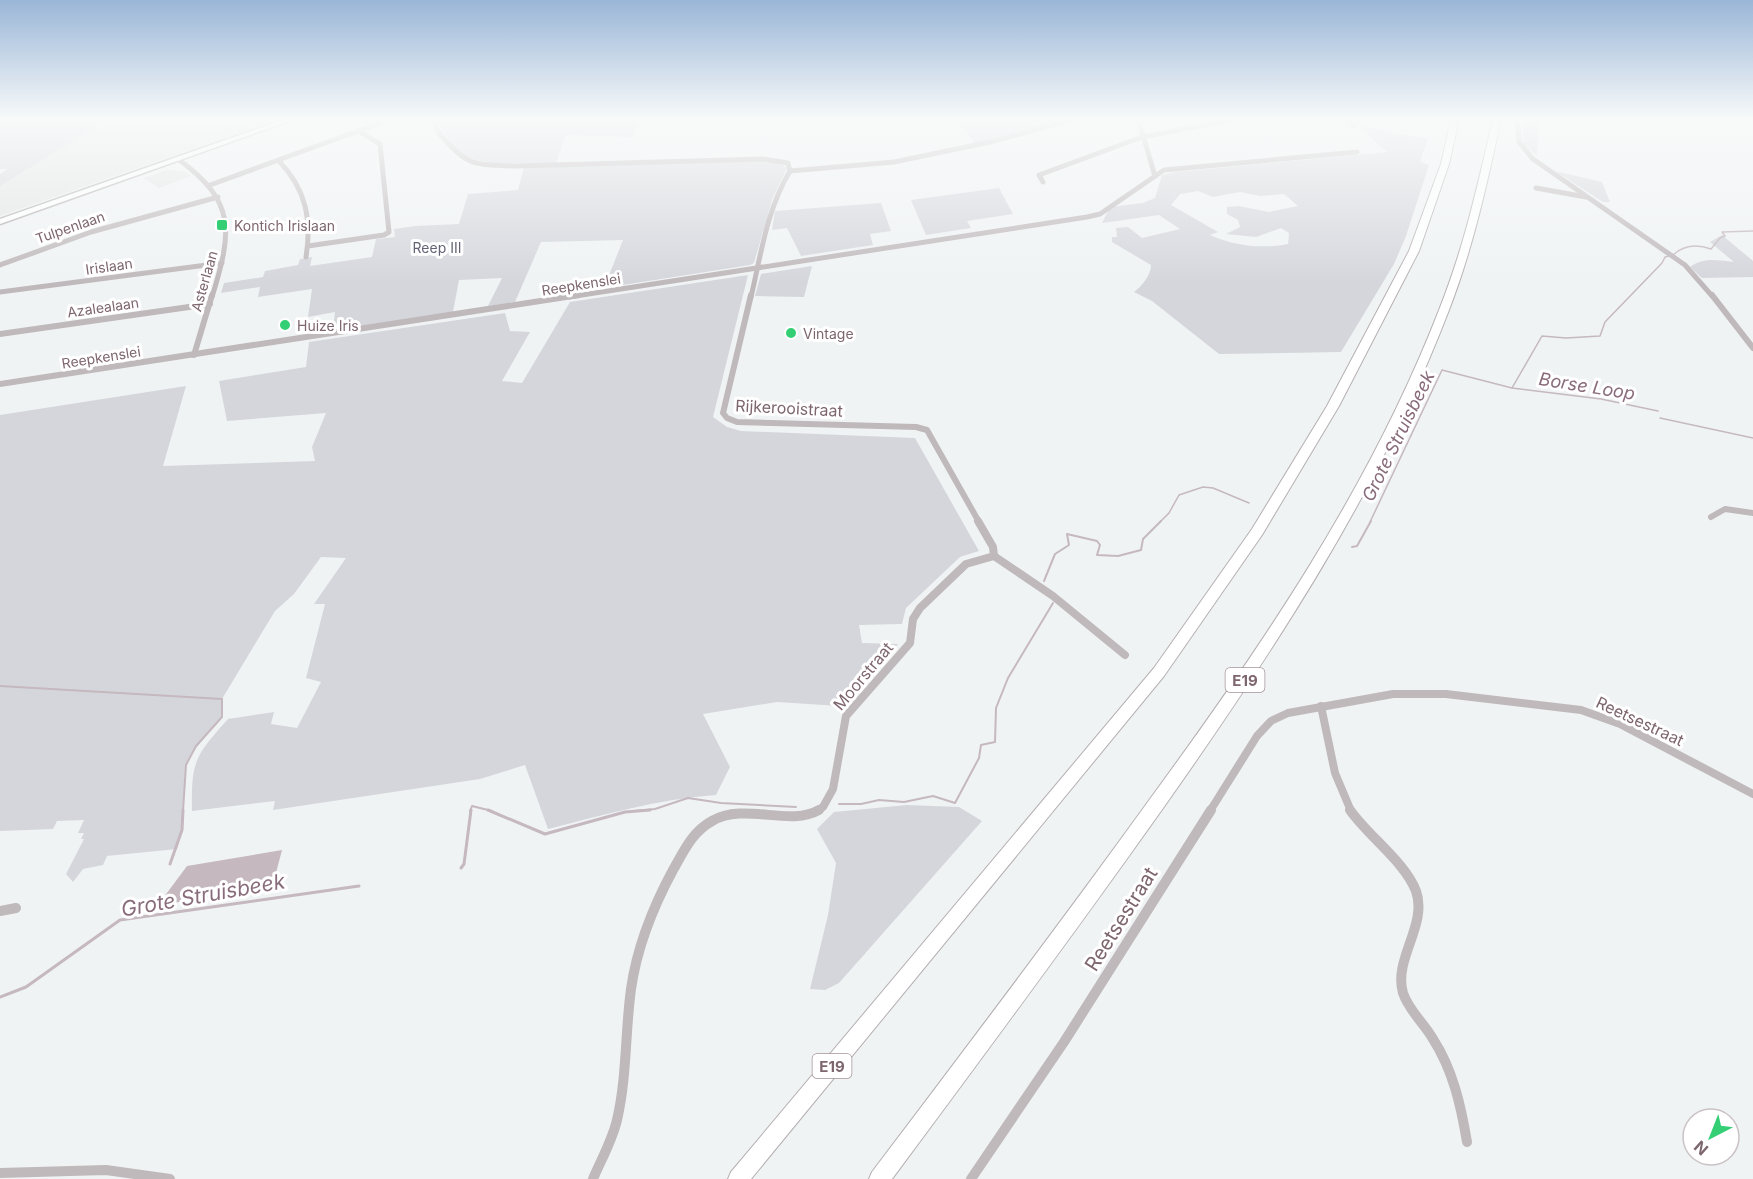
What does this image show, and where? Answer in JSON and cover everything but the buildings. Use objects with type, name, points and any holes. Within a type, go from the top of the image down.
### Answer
[{"type":"highway","name":"E19","points":[[738,1179],[1159,672],[1257,532],[1333,406],[1414,251],[1441,174]]},
{"type":"highway","name":"E19","points":[[879,1179],[1050,952],[1233,699],[1319,561],[1377,457],[1435,335],[1482,197],[1486,174]]},
{"type":"main road","points":[[0,222],[136,174]]},
{"type":"street","name":"Asterlaan","points":[[194,355],[222,263],[227,225],[218,197],[210,184],[197,174]]},
{"type":"street","points":[[210,184],[240,174]]},
{"type":"street","points":[[291,174],[304,198],[309,217],[306,257]]},
{"type":"street","points":[[308,246],[384,235],[389,232],[383,174]]},
{"type":"street","name":"Rijkerooistraat","points":[[788,174],[771,213],[723,413],[727,418],[737,422],[916,427],[927,430],[993,547],[994,556]]},
{"type":"street","points":[[1042,174],[1039,175],[1043,182]]},
{"type":"street","name":"Reepkenslei","points":[[0,384],[1087,217],[1100,214],[1158,174]]},
{"type":"street","points":[[1557,174],[1692,272],[1753,348]]},
{"type":"street","points":[[1536,188],[1587,196]]},
{"type":"street","name":"Tulpenlaan","points":[[0,265],[101,228],[218,197]]},
{"type":"street","name":"Irislaan","points":[[0,292],[222,263]]},
{"type":"street","name":"Azalealaan","points":[[0,334],[210,304]]},
{"type":"street","points":[[1712,517],[1715,511],[1721,509],[1753,513]]},
{"type":"street","points":[[994,556],[1053,596],[1125,656]]},
{"type":"street","name":"Moorstraat","points":[[593,1179],[616,1121],[625,1063],[631,989],[638,954],[663,890],[698,831],[714,820],[733,813],[753,811],[809,815],[823,808],[832,792],[841,731],[846,716],[910,644],[913,619],[920,608],[966,564],[994,556]]},
{"type":"street","name":"Reetsestraat","points":[[971,1179],[1069,1033],[1257,736],[1277,717],[1367,697],[1416,693],[1581,710],[1620,724],[1753,794]]},
{"type":"street","points":[[1321,706],[1341,788],[1348,807],[1415,890],[1418,899],[1402,987],[1409,1005],[1434,1039],[1443,1058],[1464,1116],[1467,1142]]},
{"type":"street","points":[[0,911],[16,908]]},
{"type":"street","points":[[0,1173],[88,1168],[138,1172],[170,1179]]},
{"type":"shaded area","points":[[19,174],[120,174],[0,216],[0,186]]},
{"type":"shaded area","points":[[155,174],[188,174],[191,176],[159,188],[144,178]]},
{"type":"green space","points":[[0,174],[19,174],[0,186]]},
{"type":"green space","name":"Reep III","points":[[522,174],[784,174],[772,200],[754,263],[750,265],[604,288],[623,240],[541,242],[515,302],[488,306],[502,278],[459,280],[453,312],[333,330],[335,312],[308,317],[312,289],[258,297],[260,287],[221,293],[224,283],[263,277],[265,271],[298,265],[300,259],[312,257],[310,266],[372,257],[376,239],[395,237],[394,229],[459,224],[468,194],[518,190]]},
{"type":"green space","points":[[1426,174],[1406,236],[1394,264],[1341,352],[1219,354],[1152,301],[1134,292],[1146,280],[1151,265],[1112,242],[1112,237],[1117,237],[1116,228],[1128,227],[1142,238],[1180,229],[1159,215],[1102,223],[1110,207],[1143,203],[1155,198],[1162,175]],"holes":[[[1198,191],[1213,197],[1240,192],[1260,196],[1284,194],[1298,206],[1269,212],[1239,206],[1227,207],[1227,214],[1238,220],[1240,227],[1226,234],[1256,237],[1281,228],[1289,233],[1288,244],[1258,246],[1219,239],[1210,235],[1218,232],[1171,205],[1180,194]]]},
{"type":"green space","points":[[1560,174],[1602,182],[1610,202],[1603,202]]},
{"type":"green space","points":[[999,188],[1013,214],[967,221],[971,228],[926,235],[911,200]]},
{"type":"green space","points":[[881,203],[891,231],[870,234],[873,245],[801,256],[787,228],[772,230],[775,211]]},
{"type":"green space","points":[[1722,235],[1753,261],[1753,277],[1702,278],[1690,267],[1705,260],[1734,262],[1710,242]]},
{"type":"green space","points":[[812,266],[804,297],[755,296],[761,274]]},
{"type":"green space","points":[[748,275],[713,417],[727,427],[741,431],[915,438],[979,551],[960,557],[906,608],[902,624],[859,625],[862,643],[898,644],[839,706],[777,702],[703,714],[730,767],[716,795],[652,804],[548,829],[525,765],[480,779],[273,810],[275,801],[192,811],[194,770],[197,760],[208,742],[228,719],[274,712],[271,724],[297,728],[321,682],[306,678],[325,604],[314,604],[346,558],[321,557],[294,594],[275,611],[222,699],[222,717],[191,754],[186,765],[182,830],[177,849],[107,856],[103,865],[83,869],[73,882],[66,874],[84,839],[81,839],[84,833],[78,833],[84,820],[57,821],[53,829],[0,831],[0,415],[186,386],[163,466],[315,461],[312,447],[326,413],[227,421],[219,381],[306,367],[309,342],[505,313],[510,331],[530,332],[502,381],[522,383],[570,302]]},
{"type":"green space","points":[[907,805],[959,807],[982,821],[839,983],[825,990],[810,989],[828,915],[836,863],[817,829],[834,812]]},
{"type":"water","points":[[282,850],[272,888],[158,905],[187,866]]},
{"type":"waterway","name":"Grote Struisbeek","points":[[1673,255],[1691,246],[1711,249],[1720,238],[1725,236],[1722,232],[1753,231]]},
{"type":"waterway","name":"Grote Struisbeek","points":[[1512,388],[1542,336],[1566,338],[1600,336],[1605,322],[1662,263],[1665,257],[1669,256]]},
{"type":"waterway","name":"Grote Struisbeek","points":[[1370,522],[1442,370],[1512,388]]},
{"type":"waterway","name":"Borse Loop","points":[[1512,388],[1601,399],[1658,411]]},
{"type":"waterway","name":"Borse Loop","points":[[1660,418],[1753,438]]},
{"type":"waterway","name":"Grote Struisbeek","points":[[1044,581],[1055,554],[1069,545],[1067,534],[1097,541],[1100,545],[1097,555],[1118,556],[1141,550],[1143,539],[1169,513],[1179,495],[1203,487],[1213,488],[1249,503]]},
{"type":"waterway","name":"Grote Struisbeek","points":[[1352,547],[1357,546],[1371,521]]},
{"type":"waterway","name":"Grote Struisbeek","points":[[839,804],[861,804],[879,800],[904,802],[933,796],[955,803],[979,758],[981,745],[995,742],[996,708],[1008,678],[1053,603]]},
{"type":"waterway","points":[[0,686],[222,699],[222,717],[196,746],[186,765],[183,811]]},
{"type":"waterway","name":"Grote Struisbeek","points":[[635,811],[655,809],[688,798],[721,803],[796,807]]},
{"type":"waterway","name":"Grote Struisbeek","points":[[470,811],[472,806],[488,810]]},
{"type":"waterway","points":[[170,864],[182,830],[183,810]]},
{"type":"waterway","name":"Grote Struisbeek","points":[[461,868],[464,864],[471,810]]},
{"type":"waterway","name":"Grote Struisbeek","points":[[488,810],[492,811]]},
{"type":"waterway","name":"Grote Struisbeek","points":[[488,810],[545,834],[625,812],[650,810]]},
{"type":"waterway","name":"Grote Struisbeek","points":[[0,997],[26,987],[120,920],[359,886]]},
{"type":"place","name":"Kontich Irislaan","points":[[222,225]]},
{"type":"place","name":"Huize Iris","points":[[285,325]]},
{"type":"place","name":"Vintage","points":[[791,333]]}]
